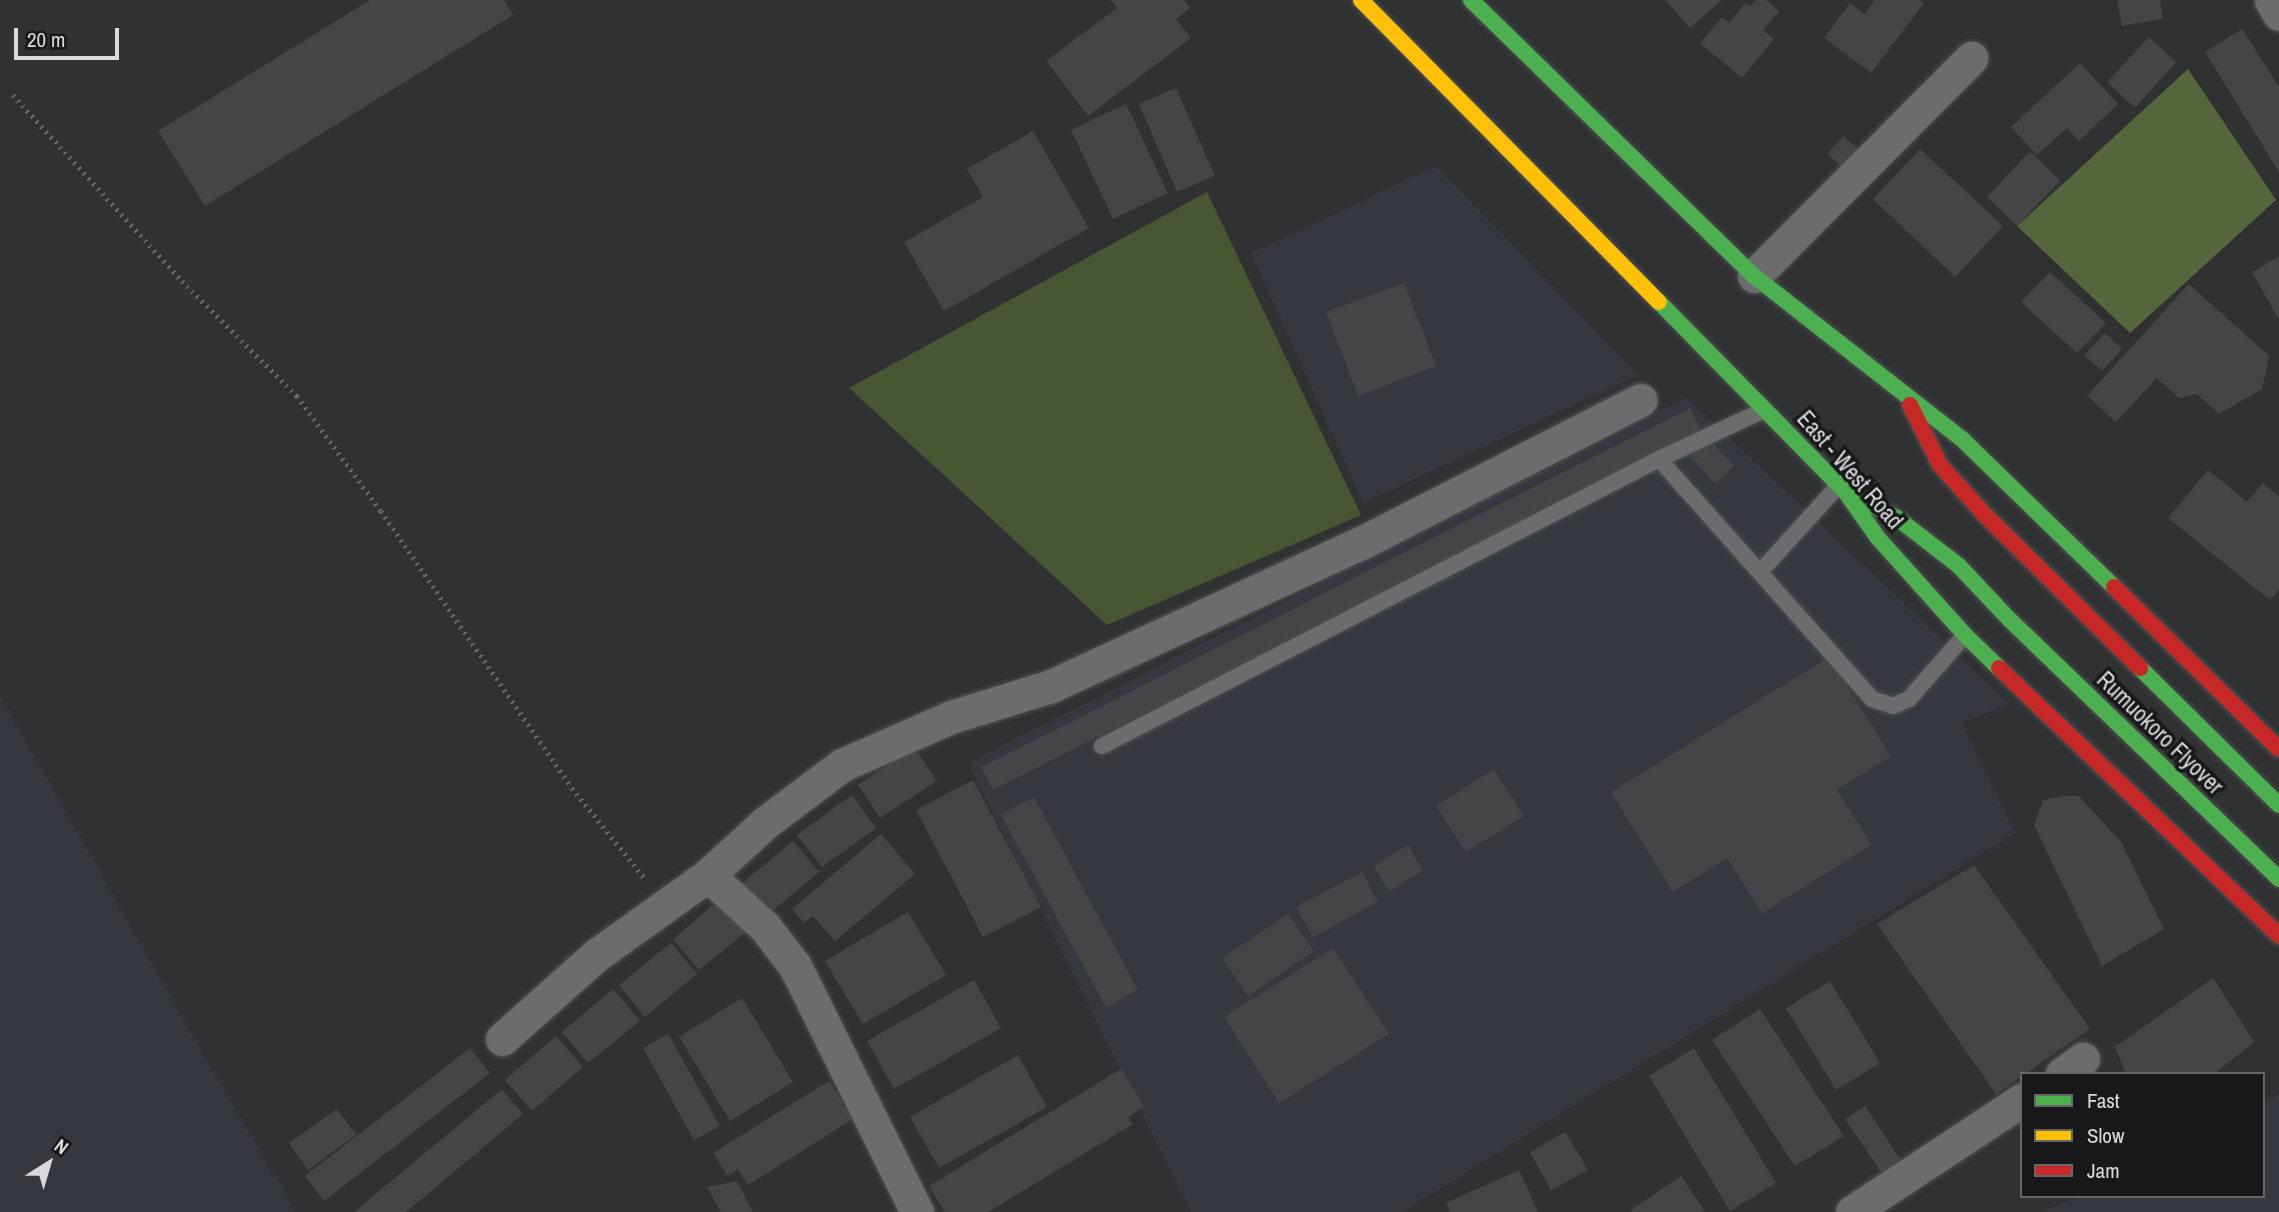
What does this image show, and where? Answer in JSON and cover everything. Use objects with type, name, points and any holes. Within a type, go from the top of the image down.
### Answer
[{"type":"main road","name":"East - West Road","points":[[1361,0],[1766,409],[1841,488],[1878,538],[1965,635],[2279,936]]},
{"type":"main road","points":[[1471,0],[1754,276],[1963,440],[2279,749]]},
{"type":"main road","name":"Rumuokoro Flyover","points":[[1906,396],[1940,465],[2047,579],[2279,805]]},
{"type":"main road","name":"Rumuokoro Flyover","points":[[1841,488],[1896,518],[1959,566],[2009,619],[2279,879]]},
{"type":"street","points":[[2271,0],[2279,14]]},
{"type":"street","points":[[1754,276],[1971,58]]},
{"type":"street","points":[[502,1039],[595,956],[708,875],[766,822],[842,765],[951,718],[1051,686],[1361,543],[1642,400]]},
{"type":"street","points":[[708,875],[765,927],[795,967],[917,1212]]},
{"type":"street","points":[[1852,1212],[1883,1204],[2020,1101]]},
{"type":"lane","points":[[1102,746],[1659,459],[1766,409]]},
{"type":"lane","points":[[1659,459],[1872,699],[1892,706],[1909,699],[1965,635]]},
{"type":"lane","points":[[1760,572],[1841,488]]},
{"type":"path","points":[[13,95],[183,281],[297,396],[381,511],[572,788],[666,905]]},
{"type":"shaded area","points":[[1436,166],[1638,375],[1363,503],[1251,253]]},
{"type":"shaded area","points":[[1686,397],[2010,704],[1961,723],[2015,833],[1402,1212],[1191,1212],[968,763]]},
{"type":"shaded area","points":[[0,695],[207,1061],[296,1212],[0,1212]]},
{"type":"shaded area","points":[[2279,1094],[2279,1212],[2040,1212],[2077,1198],[2265,1198],[2265,1103]]},
{"type":"green space","points":[[2188,69],[2276,200],[2130,333],[2017,226]]},
{"type":"green space","points":[[1207,192],[1361,515],[1107,625],[849,388]]},
{"type":"building","points":[[370,0],[504,0],[513,15],[205,206],[158,131]]},
{"type":"building","points":[[1111,0],[1184,0],[1190,8],[1176,19],[1191,38],[1088,116],[1046,61],[1117,8]]},
{"type":"building","points":[[1665,0],[1722,0],[1690,28]]},
{"type":"building","points":[[1756,0],[1766,0],[1779,11],[1763,30],[1774,39],[1742,78],[1700,43],[1722,17],[1729,23],[1745,3],[1751,6]]},
{"type":"building","points":[[1875,0],[1920,0],[1924,3],[1871,73],[1824,38],[1850,3],[1864,14]]},
{"type":"building","points":[[2117,0],[2160,0],[2163,19],[2122,26]]},
{"type":"building","points":[[2242,29],[2279,87],[2279,172],[2205,52]]},
{"type":"building","points":[[2149,37],[2176,62],[2135,108],[2107,82]]},
{"type":"building","points":[[2080,63],[2118,104],[2079,141],[2067,128],[2037,155],[2011,127]]},
{"type":"building","points":[[1176,88],[1215,176],[1177,192],[1139,104]]},
{"type":"building","points":[[1126,104],[1168,193],[1113,219],[1071,130]]},
{"type":"building","points":[[1033,131],[1089,228],[944,311],[904,242],[983,197],[967,169]]},
{"type":"building","points":[[1843,136],[1862,152],[1845,170],[1827,154]]},
{"type":"building","points":[[1920,149],[2003,226],[1955,277],[1873,199]]},
{"type":"building","points":[[2030,151],[2060,181],[2017,226],[1987,197]]},
{"type":"building","points":[[2279,256],[2279,320],[2252,272]]},
{"type":"building","points":[[2050,272],[2106,323],[2077,353],[2021,302]]},
{"type":"building","points":[[1404,283],[1436,366],[1358,396],[1326,312]]},
{"type":"building","points":[[2189,284],[2269,356],[2262,389],[2219,414],[2197,394],[2179,398],[2157,378],[2116,422],[2087,396]]},
{"type":"building","points":[[2105,333],[2122,349],[2102,371],[2084,355]]},
{"type":"building","points":[[1690,408],[1701,431],[993,790],[981,767]]},
{"type":"building","points":[[1709,439],[1734,466],[1715,484],[1690,456]]},
{"type":"building","points":[[2208,470],[2247,502],[2263,483],[2279,497],[2279,589],[2270,600],[2168,518]]},
{"type":"building","points":[[1829,657],[1891,756],[1837,790],[1872,845],[1762,913],[1727,858],[1673,892],[1611,792]]},
{"type":"building","points":[[914,747],[937,781],[880,818],[858,785]]},
{"type":"building","points":[[1494,769],[1524,816],[1466,852],[1436,806]]},
{"type":"building","points":[[973,780],[1041,907],[983,937],[916,810]]},
{"type":"building","points":[[852,795],[876,828],[822,867],[797,835]]},
{"type":"building","points":[[2079,796],[2121,842],[2164,929],[2102,966],[2034,825],[2043,800]]},
{"type":"building","points":[[1034,797],[1138,990],[1106,1008],[1001,815]]},
{"type":"building","points":[[881,834],[915,874],[835,941],[813,916],[804,923],[792,909]]},
{"type":"building","points":[[793,841],[819,872],[768,915],[741,884]]},
{"type":"building","points":[[1408,845],[1423,871],[1389,891],[1374,866]]},
{"type":"building","points":[[1974,865],[2090,1029],[2028,1072],[2020,1072],[2020,1077],[1996,1094],[1877,924]]},
{"type":"building","points":[[1362,872],[1378,902],[1313,937],[1296,907]]},
{"type":"building","points":[[724,896],[751,928],[699,970],[673,939]]},
{"type":"building","points":[[908,912],[946,975],[863,1024],[825,961]]},
{"type":"building","points":[[1288,914],[1314,951],[1248,996],[1222,958]]},
{"type":"building","points":[[671,943],[697,974],[645,1017],[619,985]]},
{"type":"building","points":[[1333,948],[1389,1034],[1279,1103],[1224,1017]]},
{"type":"building","points":[[2213,978],[2254,1042],[2216,1072],[2125,1072],[2115,1047]]},
{"type":"building","points":[[974,980],[1001,1028],[894,1089],[867,1041]]},
{"type":"building","points":[[1830,981],[1880,1063],[1836,1090],[1786,1008]]},
{"type":"building","points":[[613,989],[640,1021],[588,1063],[562,1032]]},
{"type":"building","points":[[742,998],[793,1082],[730,1121],[679,1037]]},
{"type":"building","points":[[1760,1009],[1844,1136],[1795,1166],[1712,1040]]},
{"type":"building","points":[[668,1034],[720,1126],[694,1140],[643,1048]]},
{"type":"building","points":[[556,1036],[583,1067],[532,1111],[505,1080]]},
{"type":"building","points":[[470,1048],[490,1073],[324,1201],[305,1176]]},
{"type":"building","points":[[1694,1048],[1776,1183],[1730,1211],[1649,1076]]},
{"type":"building","points":[[1018,1055],[1047,1107],[939,1168],[910,1117]]},
{"type":"building","points":[[1121,1069],[1144,1107],[1128,1117],[1133,1124],[988,1212],[945,1212],[929,1186]]},
{"type":"building","points":[[829,1081],[853,1119],[748,1185],[738,1169],[728,1176],[713,1153]]},
{"type":"building","points":[[502,1089],[523,1114],[406,1212],[354,1212]]},
{"type":"building","points":[[1865,1106],[1904,1165],[1885,1178],[1845,1119]]},
{"type":"building","points":[[337,1109],[356,1135],[308,1170],[289,1143]]},
{"type":"building","points":[[1565,1132],[1588,1170],[1551,1190],[1530,1152]]},
{"type":"building","points":[[1519,1170],[1538,1212],[1450,1212],[1446,1203]]},
{"type":"building","points":[[1681,1176],[1705,1212],[1631,1210]]},
{"type":"building","points":[[737,1181],[753,1212],[721,1212],[707,1187]]},
{"type":"traffic: fast","points":[[1471,0],[1754,276],[1963,440],[2114,587]]},
{"type":"traffic: fast","points":[[1659,302],[1844,490],[1878,538],[1965,635],[1999,668]]},
{"type":"traffic: fast","points":[[1850,494],[1897,518],[1959,566],[2009,619],[2279,879]]},
{"type":"traffic: fast","points":[[2140,668],[2279,805]]},
{"type":"traffic: slow","points":[[1361,0],[1659,302]]},
{"type":"traffic: jam","points":[[1910,405],[1940,465],[1985,515],[2140,668]]},
{"type":"traffic: jam","points":[[2114,587],[2279,749]]},
{"type":"traffic: jam","points":[[1999,668],[2279,936]]}]
